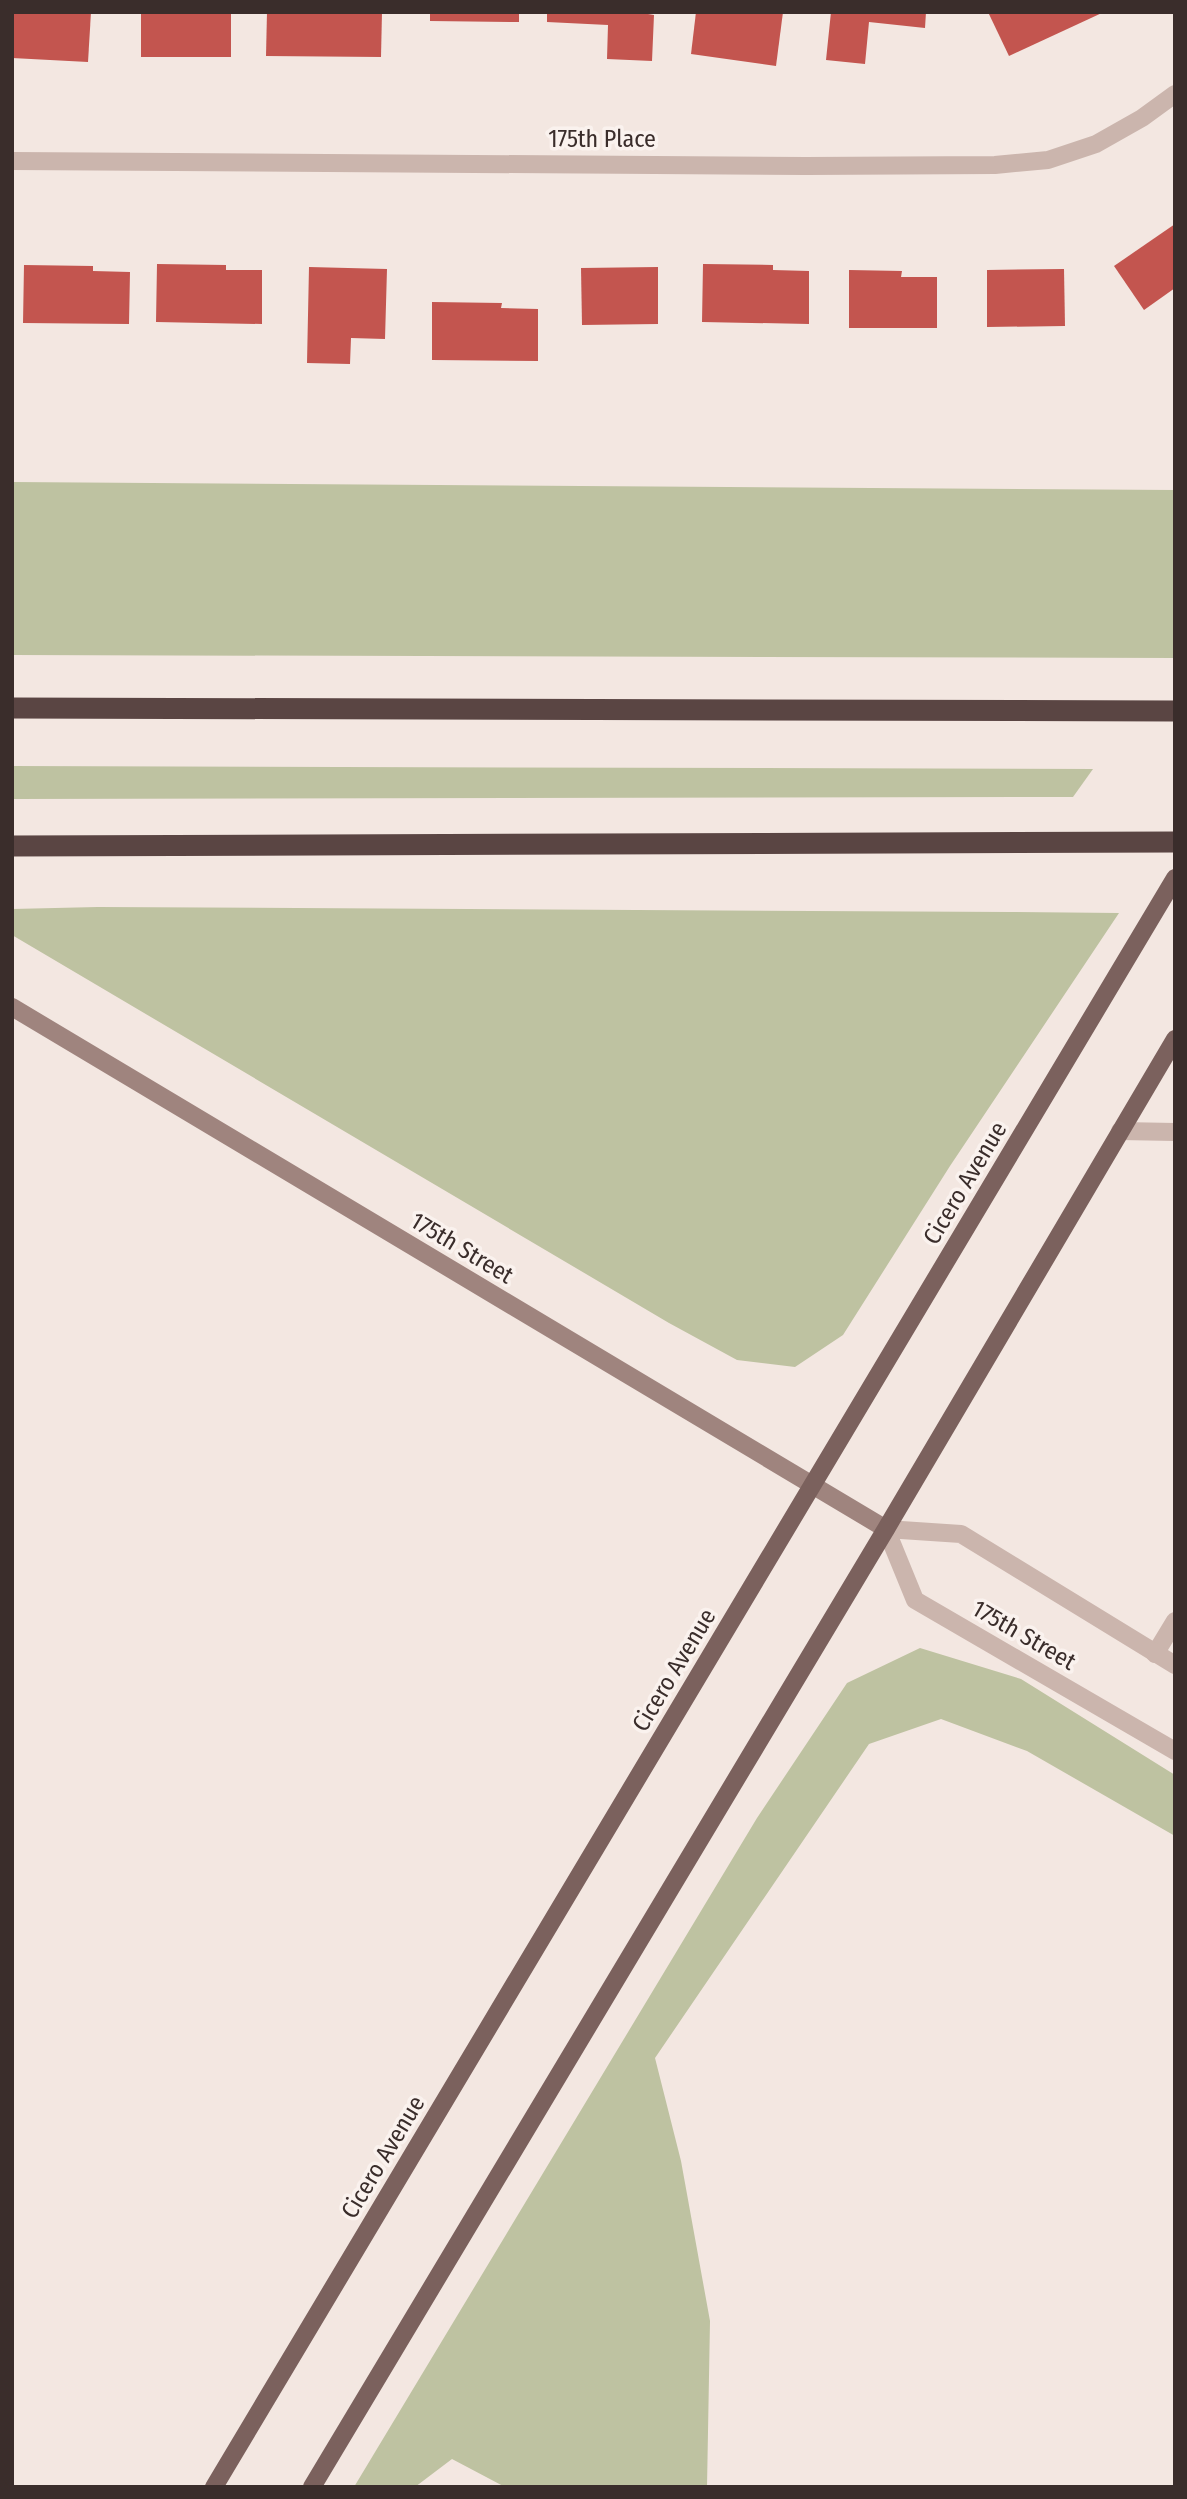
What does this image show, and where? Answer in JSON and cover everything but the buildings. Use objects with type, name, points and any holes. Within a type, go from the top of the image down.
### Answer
[{"type":"highway","points":[[12,708],[1175,711]]},
{"type":"highway","points":[[12,846],[1175,842]]},
{"type":"main road","name":"Cicero Avenue","points":[[214,2487],[1175,878]]},
{"type":"main road","name":"175th Street","points":[[12,1007],[886,1530]]},
{"type":"main road","points":[[312,2487],[886,1530],[1175,1039]]},
{"type":"street","name":"175th Place","points":[[12,161],[806,166],[995,164],[1048,160],[1096,144],[1142,118],[1175,94]]},
{"type":"street","points":[[1119,1131],[1175,1132]]},
{"type":"street","name":"175th Street","points":[[1175,1665],[961,1534],[886,1530],[915,1600],[1175,1751]]},
{"type":"street","points":[[1155,1654],[1175,1621]]},
{"type":"green space","points":[[12,482],[1175,490],[1175,658],[12,655]]},
{"type":"green space","points":[[12,766],[1093,769],[1073,797],[12,799]]},
{"type":"green space","points":[[98,907],[1119,913],[950,1166],[843,1335],[795,1367],[737,1360],[669,1323],[12,935],[12,909]]},
{"type":"green space","points":[[920,1648],[1021,1679],[1175,1775],[1175,1836],[1027,1751],[941,1719],[869,1744],[655,2058],[681,2161],[710,2321],[707,2487],[505,2487],[452,2459],[415,2487],[354,2487],[757,1818],[847,1683]]}]
